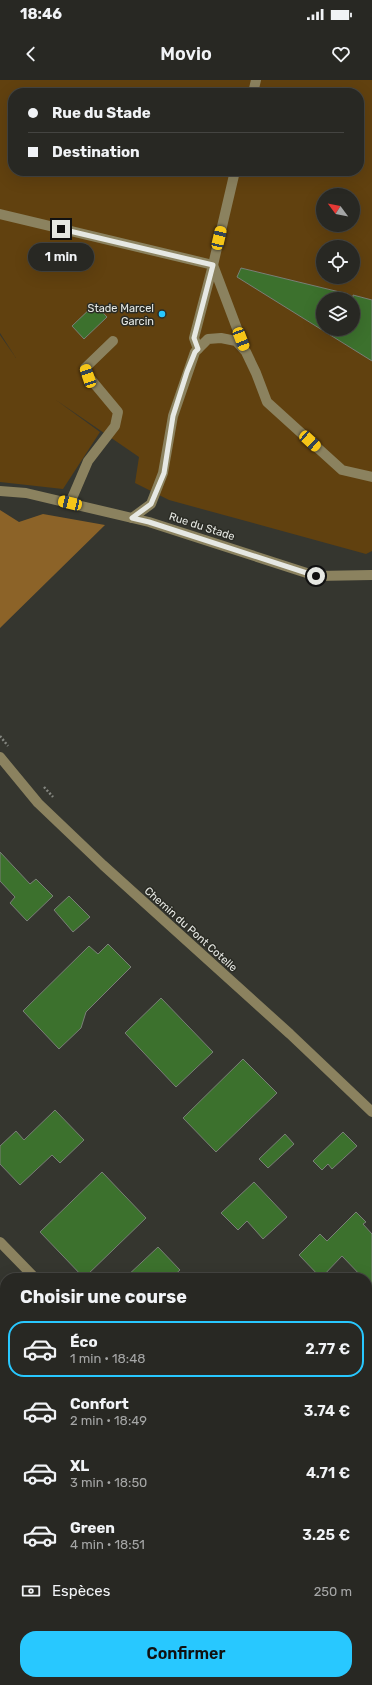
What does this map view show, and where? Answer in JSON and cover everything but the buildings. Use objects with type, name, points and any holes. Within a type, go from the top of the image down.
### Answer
[{"type":"street","points":[[198,349],[194,338],[234,176]]},
{"type":"street","points":[[0,214],[213,265]]},
{"type":"street","points":[[213,265],[246,352],[267,402],[342,470],[372,477]]},
{"type":"street","points":[[132,518],[151,504],[164,473],[173,416],[195,352],[208,340],[222,338],[236,341],[246,352]]},
{"type":"street","points":[[70,503],[88,461],[115,426],[118,412],[88,376],[85,368],[113,341]]},
{"type":"street","name":"Rue du Stade","points":[[0,491],[26,493],[149,522],[316,576],[372,575]]},
{"type":"street","name":"Chemin du Pont Cotelle","points":[[0,757],[38,803],[103,865],[290,1034],[372,1112]]},
{"type":"street","points":[[0,1242],[30,1273]]},
{"type":"shaded area","name":"Stade Marcel Garcin","points":[[0,80],[372,80],[372,551],[366,554],[169,500],[135,483],[139,457],[56,400],[100,432],[63,489],[0,482],[0,335],[16,358],[0,333]]},
{"type":"shaded area","points":[[0,510],[19,522],[43,514],[105,525],[0,628]]},
{"type":"place","name":"Stade Marcel Garcin","points":[[162,314]]},
{"type":"route","points":[[61,229],[213,265],[194,338],[198,349],[195,352],[187,372],[173,416],[164,473],[151,504],[132,518],[149,522],[316,576]]}]
